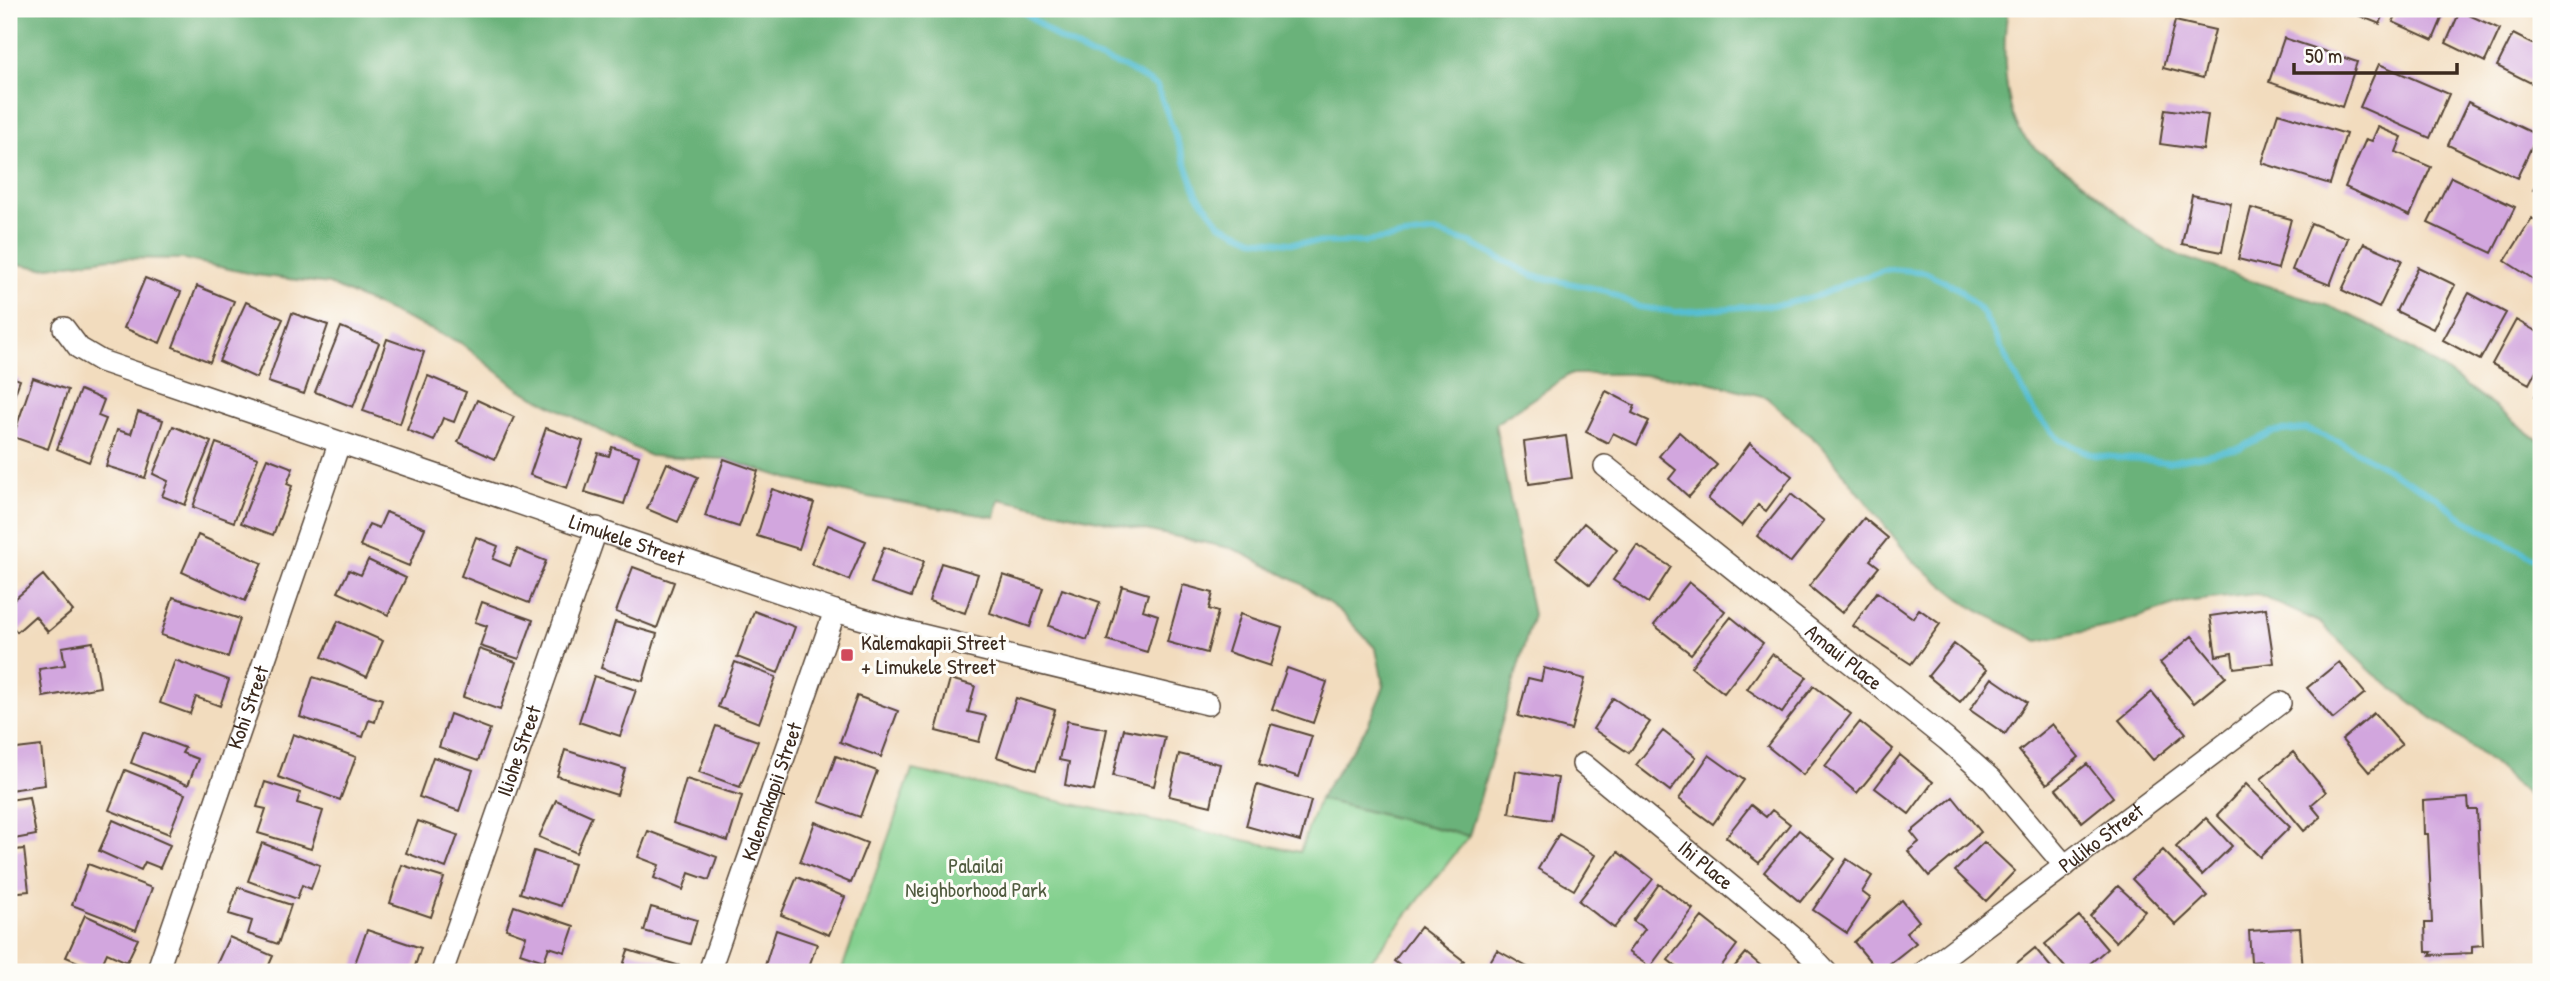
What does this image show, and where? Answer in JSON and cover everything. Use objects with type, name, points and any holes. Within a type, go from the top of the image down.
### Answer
[{"type":"street","name":"Limukele Street","points":[[64,328],[79,348],[101,361],[835,611],[901,631],[1208,704]]},
{"type":"street","name":"Kohi Street","points":[[157,972],[339,444]]},
{"type":"street","name":"Amaui Place","points":[[1605,466],[1947,740],[1991,779],[2066,866]]},
{"type":"street","name":"Iliohe Street","points":[[442,972],[597,528]]},
{"type":"street","name":"Kalemakapii Street","points":[[709,972],[835,611]]},
{"type":"street","name":"Puliko Street","points":[[1924,972],[2280,703]]},
{"type":"street","name":"Ihi Place","points":[[1583,764],[1794,938],[1826,972]]},
{"type":"green space","points":[[9,9],[2008,9],[2005,54],[2010,102],[2019,129],[2039,151],[2080,180],[2163,247],[2185,258],[2309,299],[2366,323],[2434,364],[2541,442],[2541,807],[2491,762],[2374,674],[2319,622],[2256,594],[2184,602],[2111,626],[2038,641],[1971,607],[1913,561],[1822,446],[1766,397],[1697,379],[1629,374],[1570,374],[1495,424],[1533,615],[1469,836],[1319,799],[1368,725],[1384,687],[1376,649],[1340,611],[1300,583],[1234,549],[999,499],[995,517],[868,497],[796,481],[724,459],[650,456],[519,389],[461,343],[329,284],[256,275],[184,259],[111,258],[42,268],[9,263]]},
{"type":"green space","name":"Palailai Neighborhood Park","points":[[912,770],[1300,852],[1319,799],[1469,836],[1362,972],[841,972]]},
{"type":"building","points":[[2342,9],[2386,9],[2380,24]]},
{"type":"building","points":[[2399,9],[2446,9],[2433,40],[2393,22]]},
{"type":"building","points":[[2460,11],[2500,29],[2485,62],[2446,43]]},
{"type":"building","points":[[2175,21],[2215,30],[2203,78],[2163,68]]},
{"type":"building","points":[[2513,34],[2541,48],[2541,73],[2535,85],[2497,66]]},
{"type":"building","points":[[2284,38],[2357,62],[2342,107],[2269,82]]},
{"type":"building","points":[[2379,64],[2449,94],[2430,138],[2360,107]]},
{"type":"building","points":[[2468,102],[2537,135],[2517,178],[2448,145]]},
{"type":"building","points":[[2165,109],[2208,115],[2203,150],[2160,144]]},
{"type":"building","points":[[2278,113],[2346,134],[2330,184],[2262,163]]},
{"type":"building","points":[[2378,127],[2402,137],[2396,152],[2431,167],[2410,216],[2345,187],[2366,139],[2372,141]]},
{"type":"building","points":[[2541,176],[2541,195],[2533,190]]},
{"type":"building","points":[[2451,177],[2515,207],[2492,253],[2428,223]]},
{"type":"building","points":[[2192,195],[2231,203],[2222,252],[2182,244]]},
{"type":"building","points":[[2251,208],[2291,219],[2278,269],[2238,259]]},
{"type":"building","points":[[2532,218],[2541,223],[2541,284],[2505,261]]},
{"type":"building","points":[[2311,223],[2348,238],[2330,285],[2292,270]]},
{"type":"building","points":[[2364,243],[2402,260],[2379,308],[2342,290]]},
{"type":"building","points":[[2418,267],[2455,285],[2433,329],[2396,311]]},
{"type":"building","points":[[145,278],[181,292],[160,343],[124,328]]},
{"type":"building","points":[[197,286],[234,301],[210,362],[173,347]]},
{"type":"building","points":[[2469,293],[2506,313],[2480,360],[2443,340]]},
{"type":"building","points":[[246,302],[283,319],[256,378],[219,361]]},
{"type":"building","points":[[292,313],[328,325],[304,394],[268,382]]},
{"type":"building","points":[[2516,320],[2541,334],[2541,361],[2529,384],[2492,364]]},
{"type":"building","points":[[341,327],[379,343],[353,407],[315,392]]},
{"type":"building","points":[[387,339],[424,352],[400,424],[363,411]]},
{"type":"building","points":[[9,376],[20,380],[9,410]]},
{"type":"building","points":[[428,376],[466,392],[454,422],[443,418],[434,441],[407,430]]},
{"type":"building","points":[[33,378],[68,390],[48,449],[13,437]]},
{"type":"building","points":[[2541,385],[2541,400],[2535,396]]},
{"type":"building","points":[[80,390],[104,400],[98,416],[106,419],[89,462],[57,449]]},
{"type":"building","points":[[1606,391],[1635,406],[1632,413],[1649,421],[1637,445],[1613,433],[1608,443],[1586,432]]},
{"type":"building","points":[[477,400],[514,417],[495,459],[458,442]]},
{"type":"building","points":[[138,412],[163,420],[145,478],[106,466],[117,430],[131,434]]},
{"type":"building","points":[[173,426],[211,442],[185,505],[162,496],[168,481],[153,474]]},
{"type":"building","points":[[546,428],[583,441],[567,488],[530,475]]},
{"type":"building","points":[[1679,432],[1717,465],[1689,497],[1669,479],[1676,470],[1659,456]]},
{"type":"building","points":[[1566,436],[1572,478],[1529,484],[1524,442]]},
{"type":"building","points":[[216,443],[258,458],[234,522],[193,507]]},
{"type":"building","points":[[1750,443],[1792,476],[1766,511],[1758,505],[1742,526],[1708,499]]},
{"type":"building","points":[[612,447],[639,456],[624,504],[585,492],[598,453],[609,456]]},
{"type":"building","points":[[267,458],[293,468],[287,484],[292,486],[273,535],[241,523]]},
{"type":"building","points":[[724,459],[758,471],[739,527],[705,516]]},
{"type":"building","points":[[667,463],[698,477],[678,522],[647,509]]},
{"type":"building","points":[[772,489],[814,503],[799,549],[757,536]]},
{"type":"building","points":[[1791,494],[1824,521],[1790,563],[1757,536]]},
{"type":"building","points":[[386,512],[425,528],[409,566],[360,546],[369,524],[379,528]]},
{"type":"building","points":[[1864,518],[1888,538],[1870,560],[1879,567],[1842,613],[1809,586]]},
{"type":"building","points":[[1584,523],[1617,550],[1590,585],[1556,558]]},
{"type":"building","points":[[828,525],[866,541],[849,580],[811,564]]},
{"type":"building","points":[[198,535],[262,563],[245,601],[182,572]]},
{"type":"building","points":[[476,537],[498,546],[493,559],[510,566],[517,549],[546,561],[529,603],[461,576]]},
{"type":"building","points":[[1637,545],[1671,567],[1648,603],[1613,580]]},
{"type":"building","points":[[884,547],[924,561],[911,597],[871,583]]},
{"type":"building","points":[[368,560],[406,578],[388,615],[338,592],[349,570],[361,575]]},
{"type":"building","points":[[941,563],[978,574],[965,613],[929,601]]},
{"type":"building","points":[[633,567],[674,582],[657,628],[616,612]]},
{"type":"building","points":[[43,575],[73,611],[48,632],[35,616],[17,632],[9,623],[9,604]]},
{"type":"building","points":[[1003,575],[1043,588],[1030,627],[990,613]]},
{"type":"building","points":[[1689,582],[1725,611],[1691,654],[1654,625]]},
{"type":"building","points":[[1183,585],[1213,593],[1209,609],[1218,612],[1207,653],[1167,642]]},
{"type":"building","points":[[1122,586],[1148,594],[1143,610],[1158,615],[1147,652],[1107,640]]},
{"type":"building","points":[[1062,589],[1100,602],[1087,640],[1049,626]]},
{"type":"building","points":[[1877,592],[1913,618],[1919,609],[1940,624],[1911,664],[1853,626]]},
{"type":"building","points":[[173,597],[240,619],[228,657],[161,635]]},
{"type":"building","points":[[482,602],[533,620],[519,659],[480,646],[487,626],[475,622]]},
{"type":"building","points":[[2266,608],[2274,663],[2234,668],[2232,653],[2216,656],[2210,616]]},
{"type":"building","points":[[754,611],[795,627],[778,673],[737,657]]},
{"type":"building","points":[[1240,614],[1282,628],[1270,666],[1228,652]]},
{"type":"building","points":[[1731,617],[1763,643],[1724,693],[1691,667]]},
{"type":"building","points":[[338,621],[383,641],[367,677],[322,657]]},
{"type":"building","points":[[615,622],[657,634],[643,681],[601,668]]},
{"type":"building","points":[[2192,636],[2226,677],[2194,703],[2160,663]]},
{"type":"building","points":[[93,642],[100,687],[43,697],[39,669],[65,665],[62,647]]},
{"type":"building","points":[[1954,644],[1987,670],[1960,702],[1928,676]]},
{"type":"building","points":[[479,649],[516,662],[500,710],[463,697]]},
{"type":"building","points":[[1772,654],[1807,677],[1782,713],[1747,689]]},
{"type":"building","points":[[175,660],[229,680],[220,706],[196,697],[190,714],[160,703]]},
{"type":"building","points":[[735,662],[776,677],[759,723],[718,707]]},
{"type":"building","points":[[2339,662],[2365,693],[2333,719],[2307,688]]},
{"type":"building","points":[[1287,668],[1327,682],[1313,723],[1272,709]]},
{"type":"building","points":[[1544,668],[1585,679],[1571,730],[1518,716],[1528,678],[1541,681]]},
{"type":"building","points":[[594,676],[636,690],[620,736],[579,722]]},
{"type":"building","points":[[313,677],[382,699],[375,722],[369,720],[363,737],[300,717]]},
{"type":"building","points":[[1992,678],[2027,702],[2005,734],[1970,710]]},
{"type":"building","points":[[950,679],[975,686],[968,712],[986,716],[979,742],[936,731]]},
{"type":"building","points":[[1814,686],[1851,714],[1803,775],[1767,746]]},
{"type":"building","points":[[2152,692],[2186,733],[2153,760],[2119,720]]},
{"type":"building","points":[[857,696],[898,711],[881,757],[840,742]]},
{"type":"building","points":[[1016,698],[1055,710],[1036,770],[997,757]]},
{"type":"building","points":[[1613,698],[1650,722],[1629,753],[1593,729]]},
{"type":"building","points":[[9,711],[14,740],[9,741]]},
{"type":"building","points":[[2374,713],[2402,745],[2369,772],[2342,740]]},
{"type":"building","points":[[450,714],[490,729],[478,761],[439,747]]},
{"type":"building","points":[[1067,721],[1107,729],[1094,791],[1065,785],[1069,762],[1059,760]]},
{"type":"building","points":[[1860,722],[1893,749],[1857,793],[1825,766]]},
{"type":"building","points":[[1271,724],[1312,736],[1299,777],[1259,764]]},
{"type":"building","points":[[2052,724],[2079,757],[2047,784],[2019,751]]},
{"type":"building","points":[[716,726],[758,741],[740,787],[699,772]]},
{"type":"building","points":[[1124,729],[1165,737],[1154,786],[1113,776]]},
{"type":"building","points":[[1663,731],[1696,757],[1670,791],[1636,765]]},
{"type":"building","points":[[143,732],[185,748],[182,753],[198,759],[188,785],[131,763]]},
{"type":"building","points":[[293,734],[356,757],[340,800],[278,777]]},
{"type":"building","points":[[41,746],[45,785],[9,790],[9,750]]},
{"type":"building","points":[[565,750],[625,769],[617,795],[557,776]]},
{"type":"building","points":[[2293,752],[2326,792],[2311,805],[2321,817],[2304,831],[2261,779]]},
{"type":"building","points":[[1179,754],[1220,764],[1211,806],[1169,796]]},
{"type":"building","points":[[1709,755],[1744,780],[1713,824],[1679,799]]},
{"type":"building","points":[[1900,755],[1933,782],[1909,814],[1875,788]]},
{"type":"building","points":[[836,756],[877,771],[860,817],[819,802]]},
{"type":"building","points":[[433,757],[473,770],[459,811],[419,797]]},
{"type":"building","points":[[2087,764],[2113,797],[2082,822],[2056,789]]},
{"type":"building","points":[[125,770],[185,794],[169,834],[109,810]]},
{"type":"building","points":[[1516,771],[1558,778],[1551,820],[1509,813]]},
{"type":"building","points":[[686,779],[742,796],[728,841],[673,823]]},
{"type":"building","points":[[265,782],[300,793],[297,803],[323,811],[311,849],[258,833],[266,809],[257,807]]},
{"type":"building","points":[[2246,784],[2290,827],[2260,857],[2217,815]]},
{"type":"building","points":[[1257,785],[1311,801],[1300,841],[1246,826]]},
{"type":"building","points":[[29,797],[36,835],[9,840],[9,800]]},
{"type":"building","points":[[1953,797],[1981,832],[1929,876],[1908,851],[1919,842],[1911,832]]},
{"type":"building","points":[[2468,798],[2469,810],[2477,810],[2483,945],[2472,946],[2472,953],[2430,955],[2432,952],[2426,952],[2425,923],[2432,923],[2428,834],[2424,834],[2423,801]]},
{"type":"building","points":[[556,800],[592,816],[576,853],[539,837]]},
{"type":"building","points":[[1751,805],[1766,817],[1772,810],[1790,824],[1759,863],[1726,837]]},
{"type":"building","points":[[2206,818],[2232,846],[2202,875],[2176,847]]},
{"type":"building","points":[[113,820],[170,845],[160,868],[145,862],[141,870],[99,851]]},
{"type":"building","points":[[418,821],[458,835],[446,868],[406,853]]},
{"type":"building","points":[[815,822],[867,843],[851,883],[800,862]]},
{"type":"building","points":[[1799,830],[1835,859],[1800,902],[1764,872]]},
{"type":"building","points":[[648,831],[717,857],[709,880],[689,873],[683,890],[654,878],[659,865],[638,857]]},
{"type":"building","points":[[1559,834],[1595,855],[1574,890],[1538,869]]},
{"type":"building","points":[[1984,842],[2015,871],[1986,901],[1955,871]]},
{"type":"building","points":[[262,843],[320,865],[311,889],[302,885],[297,899],[248,881]]},
{"type":"building","points":[[24,849],[29,891],[9,893],[9,851]]},
{"type":"building","points":[[2163,850],[2207,896],[2176,925],[2132,879]]},
{"type":"building","points":[[534,851],[574,864],[561,906],[520,893]]},
{"type":"building","points":[[1618,852],[1653,879],[1614,928],[1579,901]]},
{"type":"building","points":[[1847,859],[1872,876],[1862,892],[1870,898],[1847,933],[1813,910]]},
{"type":"building","points":[[88,864],[152,888],[136,930],[72,905]]},
{"type":"building","points":[[402,865],[444,878],[431,917],[390,903]]},
{"type":"building","points":[[797,877],[845,897],[829,935],[781,915]]},
{"type":"building","points":[[1659,884],[1693,909],[1650,967],[1628,952],[1645,929],[1633,921]]},
{"type":"building","points":[[2118,886],[2145,911],[2116,942],[2090,916]]},
{"type":"building","points":[[238,887],[291,905],[278,944],[248,934],[252,921],[229,914]]},
{"type":"building","points":[[1902,900],[1919,921],[1906,932],[1916,943],[1879,972],[1854,942]]},
{"type":"building","points":[[514,906],[574,926],[565,952],[549,947],[544,961],[520,953],[526,936],[506,929]]},
{"type":"building","points":[[651,907],[697,920],[690,944],[644,931]]},
{"type":"building","points":[[85,915],[138,939],[127,962],[107,953],[99,971],[66,957]]},
{"type":"building","points":[[2079,916],[2107,949],[2080,972],[2069,972],[2045,944]]},
{"type":"building","points":[[1702,917],[1737,945],[1717,972],[1683,972],[1668,960]]},
{"type":"building","points":[[1420,927],[1464,961],[1455,972],[1408,972],[1394,961]]},
{"type":"building","points":[[2300,928],[2303,972],[2262,972],[2261,961],[2251,962],[2249,931]]},
{"type":"building","points":[[367,930],[421,948],[413,972],[363,972],[353,969]]},
{"type":"building","points":[[776,930],[817,944],[807,972],[763,972]]},
{"type":"building","points":[[229,937],[273,956],[266,972],[213,972]]},
{"type":"building","points":[[2035,948],[2055,972],[2006,972]]},
{"type":"building","points":[[628,950],[680,966],[678,972],[621,972]]},
{"type":"building","points":[[1497,950],[1536,972],[1484,972]]},
{"type":"building","points":[[1746,953],[1768,972],[1730,972]]},
{"type":"building","points":[[60,966],[75,972],[57,972]]},
{"type":"waterway","points":[[1020,9],[1056,37],[1090,55],[1124,67],[1157,86],[1197,194],[1220,224],[1253,239],[1289,243],[1363,242],[1435,232],[1470,243],[1534,276],[1607,291],[1639,307],[1676,312],[1785,304],[1820,295],[1854,280],[1890,269],[1925,272],[1957,288],[1983,313],[2034,412],[2060,440],[2093,455],[2168,462],[2240,448],[2272,432],[2306,429],[2340,442],[2436,497],[2465,520],[2541,562]]},
{"type":"place","name":"Kalemakapii Street + Limukele Street","points":[[847,655]]}]
